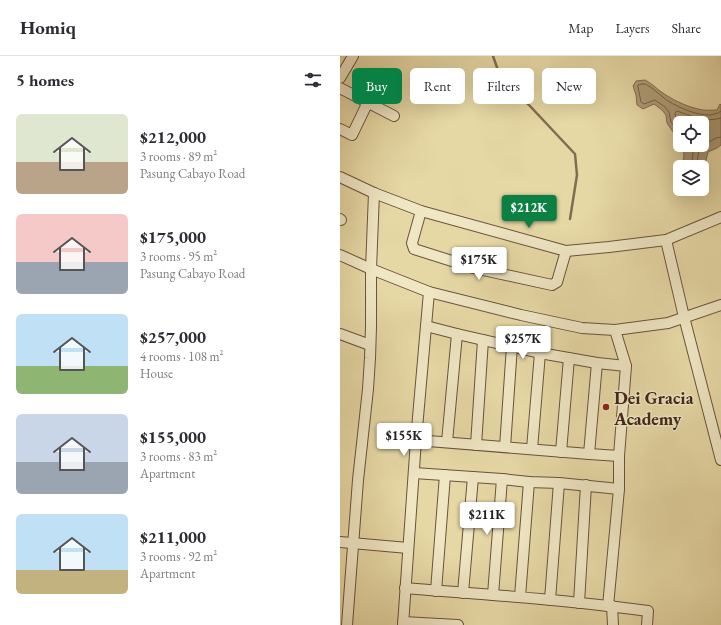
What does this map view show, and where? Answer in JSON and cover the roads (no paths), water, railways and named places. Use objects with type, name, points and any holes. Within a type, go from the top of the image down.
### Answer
[{"type":"street","points":[[340,78],[352,56]]},
{"type":"street","points":[[340,88],[352,94]]},
{"type":"street","points":[[340,129],[352,135],[367,104]]},
{"type":"street","points":[[372,104],[394,116]]},
{"type":"street","points":[[341,180],[421,211],[566,250],[609,247],[666,240],[721,217]]},
{"type":"street","points":[[347,625],[358,480],[370,358],[374,193]]},
{"type":"street","points":[[421,211],[412,243],[414,249],[474,268],[552,285],[557,282],[566,250]]},
{"type":"street","points":[[666,240],[684,317],[721,460]]},
{"type":"street","points":[[340,255],[429,292],[521,315],[582,328],[615,330],[668,323],[721,305]]},
{"type":"street","points":[[429,292],[416,440],[403,623],[458,625]]},
{"type":"street","points":[[426,326],[540,353],[597,363],[626,366]]},
{"type":"street","points":[[613,625],[610,606],[626,366],[615,330]]},
{"type":"street","points":[[340,334],[370,345]]},
{"type":"street","points":[[448,442],[457,334]]},
{"type":"street","points":[[476,445],[483,340]]},
{"type":"street","points":[[505,447],[512,346]]},
{"type":"street","points":[[532,449],[540,353]]},
{"type":"street","points":[[561,452],[569,358]]},
{"type":"street","points":[[589,454],[597,363]]},
{"type":"street","points":[[416,440],[619,456]]},
{"type":"street","points":[[414,473],[586,485],[619,489]]},
{"type":"street","points":[[436,591],[445,476]]},
{"type":"street","points":[[463,593],[474,478]]},
{"type":"street","points":[[493,595],[502,480]]},
{"type":"street","points":[[520,597],[529,482]]},
{"type":"street","points":[[550,600],[558,484]]},
{"type":"street","points":[[579,603],[586,485]]},
{"type":"street","points":[[340,542],[408,548]]},
{"type":"street","points":[[405,588],[520,597],[648,611],[647,625]]},
{"type":"water","points":[[645,80],[669,97],[693,108],[717,110],[720,104],[721,145],[709,152],[709,116],[673,116],[673,132],[667,123],[666,115],[654,104],[643,109],[637,105],[633,86],[636,81]]},
{"type":"water","points":[[684,152],[708,152],[706,160],[683,160]]},
{"type":"waterway","points":[[493,56],[500,76],[575,154],[577,175],[570,219]]},
{"type":"place","name":"Dei Gracia Academy","points":[[606,407]]}]
